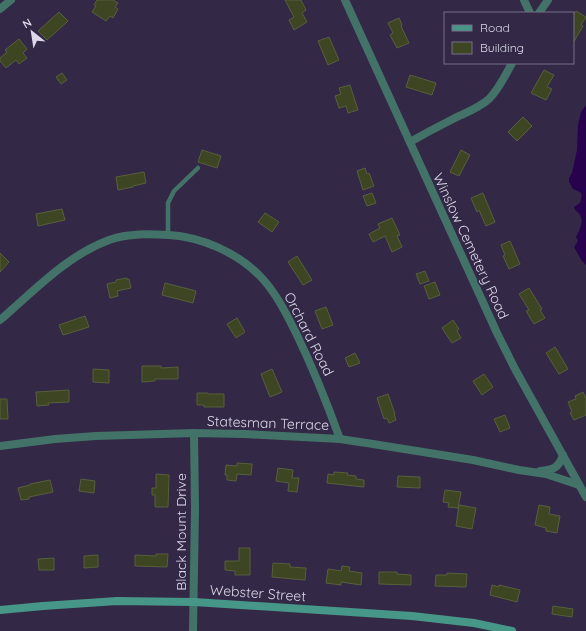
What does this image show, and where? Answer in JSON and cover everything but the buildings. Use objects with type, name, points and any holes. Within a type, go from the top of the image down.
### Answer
[{"type":"street","points":[[0,9],[11,0]]},
{"type":"street","name":"Winslow Cemetery Road","points":[[344,0],[497,333],[515,369],[586,497]]},
{"type":"street","points":[[524,0],[530,12]]},
{"type":"street","points":[[540,12],[548,0]]},
{"type":"street","points":[[410,142],[480,106],[489,99],[502,82],[511,64]]},
{"type":"street","name":"Orchard Road","points":[[0,320],[53,273],[74,258],[109,240],[140,234],[168,235],[194,239],[212,245],[240,260],[259,275],[274,294],[303,346],[340,439]]},
{"type":"street","name":"Black Mount Drive","points":[[193,631],[195,509],[194,434]]},
{"type":"street","name":"Statesman Terrace","points":[[0,446],[96,436],[244,434],[340,439],[465,459],[546,474],[579,485]]},
{"type":"street","name":"Statesman Terrace","points":[[534,472],[554,468],[560,463],[563,455]]},
{"type":"street","name":"Webster Street","points":[[0,610],[117,601],[194,602],[412,616],[474,624],[512,631]]},
{"type":"lane","points":[[168,235],[168,203],[174,190],[198,168]]},
{"type":"shaded area","points":[[586,105],[586,265],[574,247],[578,241],[576,237],[582,222],[574,207],[580,203],[582,195],[580,192],[573,189],[569,182],[569,178],[572,173],[577,150],[578,125],[581,112]]}]
